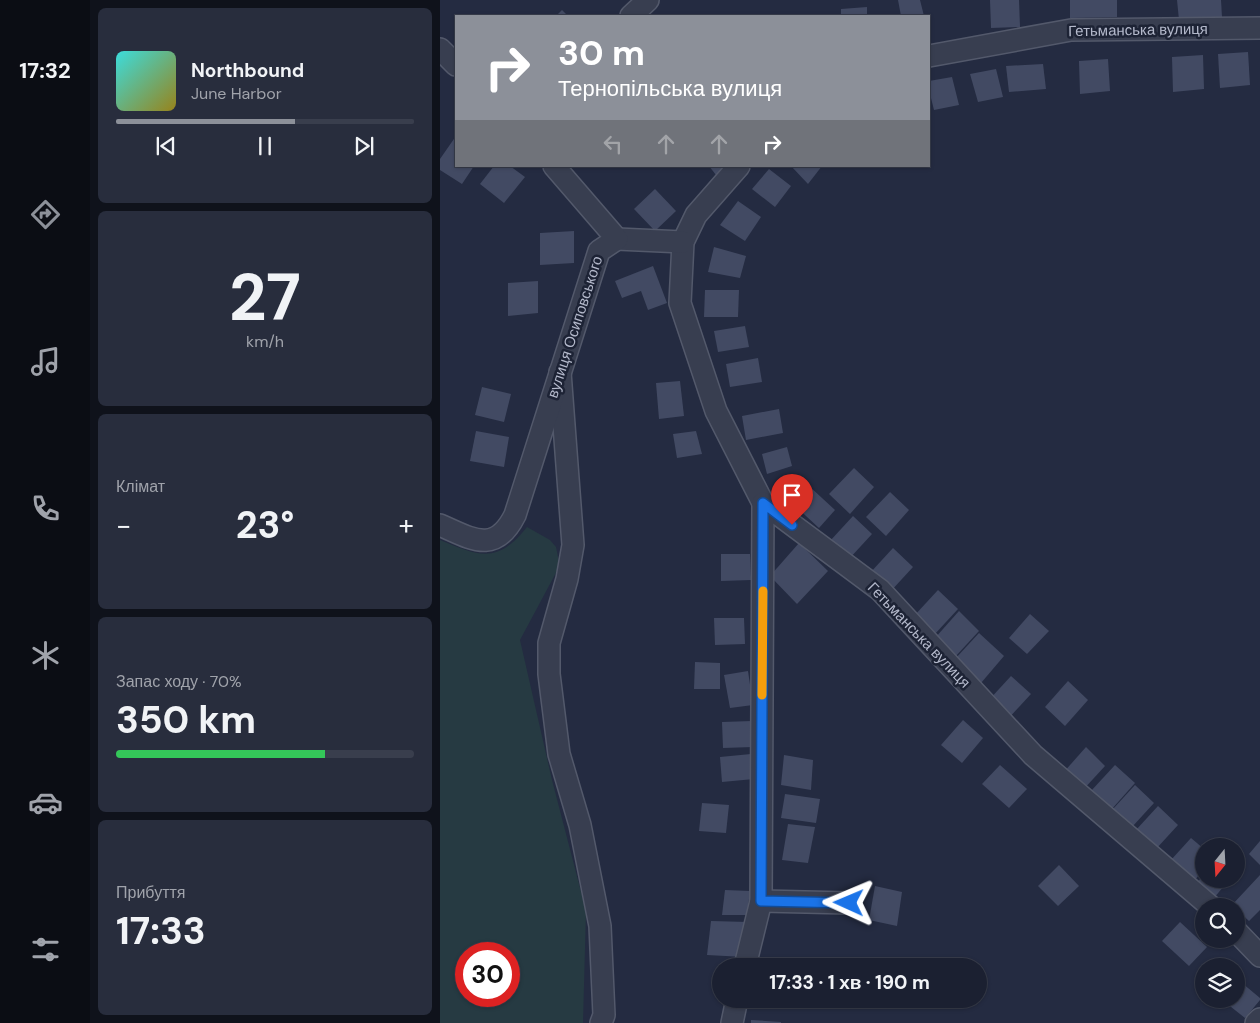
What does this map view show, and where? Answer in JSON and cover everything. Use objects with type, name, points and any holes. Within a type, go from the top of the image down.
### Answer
[{"type":"street","points":[[632,15],[648,0]]},
{"type":"street","name":"Гетьманська вулиця","points":[[930,56],[1071,30],[1259,26]]},
{"type":"street","points":[[440,49],[455,64]]},
{"type":"street","points":[[555,167],[617,239],[683,242]]},
{"type":"street","name":"Гетьманська вулиця","points":[[738,167],[696,215],[683,242],[680,303],[716,411],[763,503],[880,590],[1033,755],[1201,898]]},
{"type":"street","name":"вулиця Осиповського","points":[[440,525],[470,538],[481,540],[490,540],[500,536],[508,529],[516,515],[599,251],[617,239]]},
{"type":"street","points":[[560,372],[573,545],[567,579],[549,643],[549,674],[559,754],[580,825],[600,926],[605,1020]]},
{"type":"street","points":[[747,958],[761,901],[763,503]]},
{"type":"street","points":[[761,901],[849,903]]},
{"type":"street","points":[[1245,940],[1260,956]]},
{"type":"street","points":[[732,1023],[735,1008]]},
{"type":"street","points":[[1256,1023],[1260,1020]]},
{"type":"shaded area","points":[[527,527],[550,540],[556,547],[559,562],[558,569],[520,640],[552,780],[586,911],[583,1023],[440,1023],[440,540],[477,553],[497,552],[506,547]]},
{"type":"building","points":[[898,0],[920,0],[924,15],[901,15]]},
{"type":"building","points":[[990,0],[1019,0],[1020,27],[991,28]]},
{"type":"building","points":[[1070,0],[1117,0],[1117,17],[1070,18]]},
{"type":"building","points":[[1177,0],[1221,0],[1222,17],[1179,20]]},
{"type":"building","points":[[867,7],[867,15],[841,15],[841,9]]},
{"type":"building","points":[[562,10],[567,15],[557,15]]},
{"type":"building","points":[[1248,52],[1250,85],[1220,88],[1218,54]]},
{"type":"building","points":[[1203,55],[1204,89],[1173,92],[1172,57]]},
{"type":"building","points":[[1108,59],[1110,91],[1080,94],[1079,61]]},
{"type":"building","points":[[1043,64],[1046,89],[1009,92],[1006,66]]},
{"type":"building","points":[[996,69],[1003,97],[978,102],[970,74]]},
{"type":"building","points":[[952,77],[959,105],[934,110],[930,94],[930,81]]},
{"type":"building","points":[[455,137],[455,167],[473,167],[462,184],[440,170],[440,159]]},
{"type":"building","points":[[493,167],[511,167],[525,177],[504,203],[480,184]]},
{"type":"building","points":[[710,167],[724,167],[716,175]]},
{"type":"building","points":[[792,167],[821,167],[808,184]]},
{"type":"building","points":[[769,169],[791,186],[775,207],[752,189]]},
{"type":"building","points":[[655,189],[676,211],[655,231],[634,209]]},
{"type":"building","points":[[738,201],[761,217],[745,241],[720,225]]},
{"type":"building","points":[[574,231],[574,263],[540,265],[540,233]]},
{"type":"building","points":[[714,247],[746,256],[740,278],[708,272]]},
{"type":"building","points":[[653,266],[667,303],[648,310],[641,291],[622,298],[615,281]]},
{"type":"building","points":[[538,281],[538,313],[508,316],[508,283]]},
{"type":"building","points":[[705,290],[739,290],[738,317],[704,317]]},
{"type":"building","points":[[745,326],[749,347],[718,352],[714,331]]},
{"type":"building","points":[[758,358],[762,382],[730,387],[726,364]]},
{"type":"building","points":[[680,381],[684,416],[659,419],[656,383]]},
{"type":"building","points":[[482,387],[511,394],[504,422],[475,415]]},
{"type":"building","points":[[779,409],[783,433],[746,440],[742,416]]},
{"type":"building","points":[[476,431],[509,437],[504,467],[470,461]]},
{"type":"building","points":[[696,431],[702,454],[677,458],[673,434]]},
{"type":"building","points":[[787,447],[792,466],[767,474],[762,454]]},
{"type":"building","points":[[854,468],[874,487],[850,514],[829,494]]},
{"type":"building","points":[[809,486],[835,510],[819,528],[793,504]]},
{"type":"building","points":[[890,492],[909,510],[886,536],[866,517]]},
{"type":"building","points":[[853,516],[872,534],[849,559],[830,541]]},
{"type":"building","points":[[799,543],[828,571],[797,604],[770,576]]},
{"type":"building","points":[[893,548],[913,567],[890,592],[870,573]]},
{"type":"building","points":[[721,554],[750,554],[751,580],[721,581]]},
{"type":"building","points":[[938,590],[958,609],[934,635],[914,616]]},
{"type":"building","points":[[959,611],[979,631],[955,657],[935,638]]},
{"type":"building","points":[[1030,614],[1049,631],[1027,654],[1009,638]]},
{"type":"building","points":[[714,618],[744,618],[745,644],[715,645]]},
{"type":"building","points":[[979,633],[1004,656],[981,683],[955,659]]},
{"type":"building","points":[[695,662],[720,663],[720,689],[694,689]]},
{"type":"building","points":[[748,671],[753,705],[730,708],[724,675]]},
{"type":"building","points":[[1011,676],[1031,694],[1007,720],[988,701]]},
{"type":"building","points":[[1068,681],[1088,700],[1065,726],[1045,707]]},
{"type":"building","points":[[963,720],[983,738],[962,763],[941,745]]},
{"type":"building","points":[[752,721],[753,747],[723,748],[722,722]]},
{"type":"building","points":[[1086,747],[1105,766],[1082,791],[1063,773]]},
{"type":"building","points":[[751,754],[754,779],[722,782],[720,757]]},
{"type":"building","points":[[784,755],[813,760],[811,790],[781,785]]},
{"type":"building","points":[[1000,765],[1027,789],[1009,808],[982,784]]},
{"type":"building","points":[[1115,765],[1135,783],[1111,810],[1091,791]]},
{"type":"building","points":[[1135,785],[1154,803],[1132,827],[1113,809]]},
{"type":"building","points":[[785,794],[820,799],[816,823],[781,818]]},
{"type":"building","points":[[702,803],[729,805],[726,833],[699,831]]},
{"type":"building","points":[[1158,806],[1178,825],[1156,849],[1136,830]]},
{"type":"building","points":[[788,824],[815,827],[808,863],[782,860]]},
{"type":"building","points":[[1191,838],[1195,841],[1194,881],[1171,860]]},
{"type":"building","points":[[1260,841],[1260,865],[1249,854]]},
{"type":"building","points":[[1059,865],[1079,886],[1058,906],[1038,886]]},
{"type":"building","points":[[1260,875],[1260,910],[1249,921],[1245,917],[1245,898],[1239,898]]},
{"type":"building","points":[[875,886],[902,892],[897,926],[869,920]]},
{"type":"building","points":[[1202,888],[1222,888],[1214,898]]},
{"type":"building","points":[[725,890],[750,891],[747,915],[722,915]]},
{"type":"building","points":[[711,921],[748,922],[744,957],[707,955]]},
{"type":"building","points":[[1180,922],[1195,936],[1195,948],[1206,948],[1189,966],[1162,941]]},
{"type":"building","points":[[1245,986],[1260,1000],[1245,1018],[1232,1008],[1245,1008]]},
{"type":"building","points":[[751,1020],[781,1022],[781,1023],[751,1023]]},
{"type":"slow traffic","points":[[762,695],[763,591]]},
{"type":"route","points":[[792,525],[763,503],[761,901],[849,903]]}]
